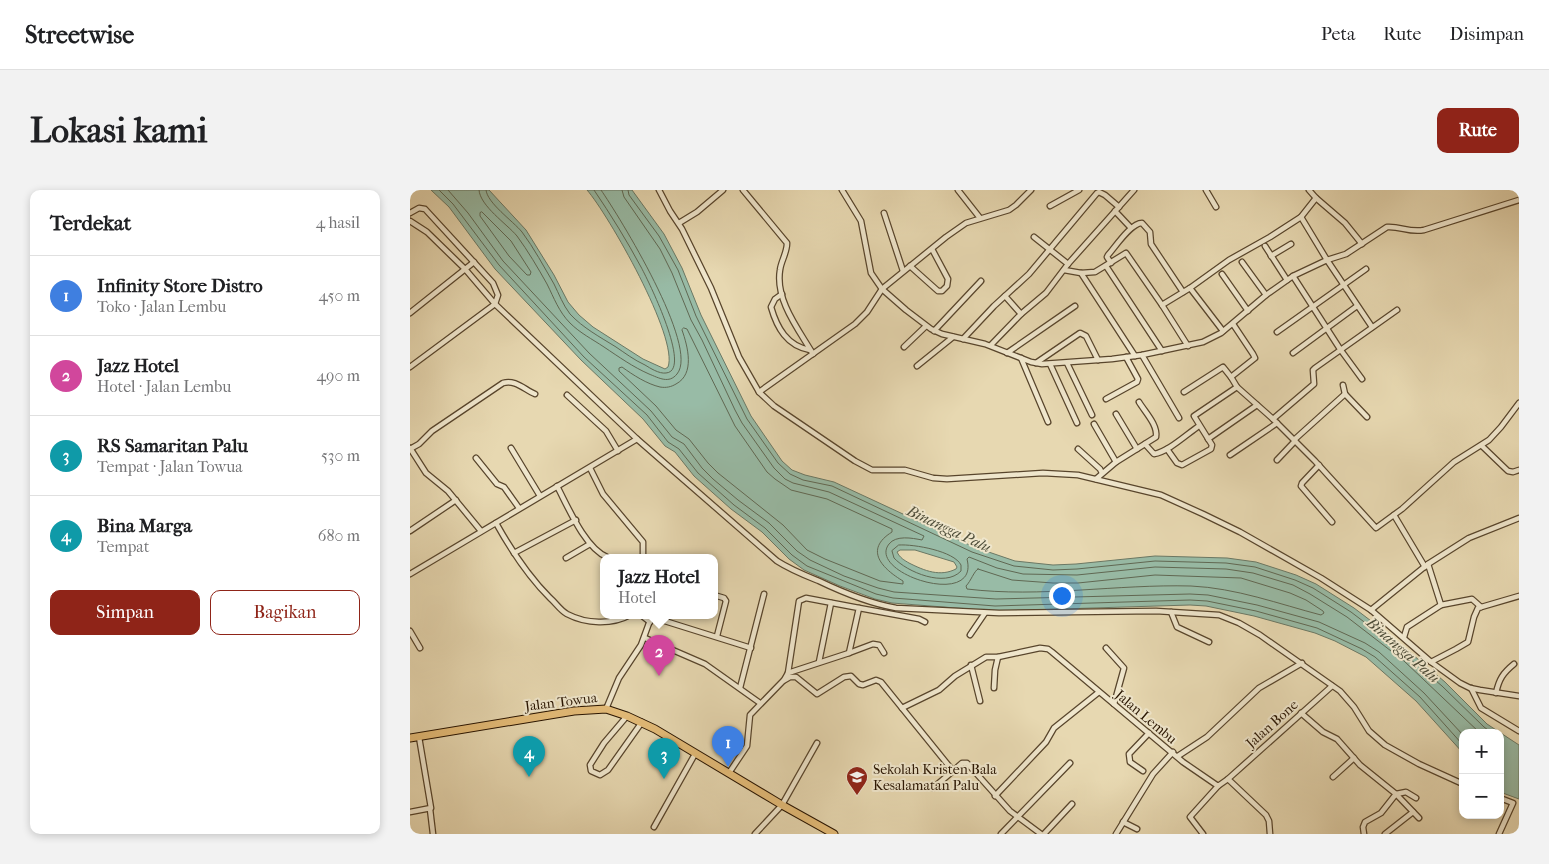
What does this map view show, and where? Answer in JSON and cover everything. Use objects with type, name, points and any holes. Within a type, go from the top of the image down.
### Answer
[{"type":"main road","name":"Jalan Towua","points":[[410,738],[574,711],[606,709],[642,722],[834,834]]},
{"type":"street","points":[[659,190],[670,212],[679,223],[711,288],[739,357],[759,392],[774,406],[855,461],[872,470],[905,470],[933,478],[947,479],[1056,473],[1078,474],[1161,495],[1203,514],[1321,578],[1371,610],[1451,677],[1471,688],[1519,696]]},
{"type":"street","points":[[679,223],[697,212],[723,190]]},
{"type":"street","points":[[743,190],[787,243],[787,250],[780,270],[784,304],[812,352]]},
{"type":"street","points":[[842,190],[864,231],[871,273],[882,289],[926,326],[934,331],[991,346],[1036,363],[1050,364],[1142,355],[1203,342],[1233,324],[1266,295],[1293,276],[1327,260],[1346,254],[1387,227],[1392,226],[1411,231],[1424,230],[1519,200]]},
{"type":"street","points":[[958,190],[980,218]]},
{"type":"street","points":[[759,392],[862,317],[882,289],[961,226],[980,218],[1010,210],[1031,190]]},
{"type":"street","points":[[1050,206],[1079,190]]},
{"type":"street","points":[[991,346],[1021,314],[1046,293],[1068,264],[1134,190]]},
{"type":"street","points":[[1206,190],[1216,207]]},
{"type":"street","points":[[1309,190],[1345,223],[1362,244]]},
{"type":"street","points":[[963,339],[981,318],[1029,274],[1048,249],[1098,192],[1105,195],[1131,228]]},
{"type":"street","points":[[1162,305],[1229,260],[1301,217],[1316,198]]},
{"type":"street","points":[[410,213],[419,208],[425,209],[493,283],[498,295],[495,304],[410,367]]},
{"type":"street","points":[[884,213],[903,271]]},
{"type":"street","points":[[1301,217],[1372,328]]},
{"type":"street","points":[[410,221],[426,232],[495,304],[637,439],[777,561],[795,572],[852,596],[881,605],[918,610],[986,613],[1171,612],[1218,615],[1232,620],[1260,635],[1302,663],[1345,696],[1376,739],[1418,764],[1459,782]]},
{"type":"street","points":[[1162,351],[1108,265],[1107,257],[1131,228],[1140,222],[1150,232],[1152,236],[1151,244],[1183,292]]},
{"type":"street","points":[[1034,237],[1068,264]]},
{"type":"street","points":[[1271,256],[1291,244]]},
{"type":"street","points":[[1265,246],[1287,280]]},
{"type":"street","points":[[910,266],[938,291],[942,291],[947,286],[948,279],[932,249]]},
{"type":"street","points":[[1064,270],[1081,273],[1095,272],[1126,253],[1188,346]]},
{"type":"street","points":[[410,312],[474,262]]},
{"type":"street","points":[[1242,262],[1266,295]]},
{"type":"street","points":[[1277,332],[1366,269]]},
{"type":"street","points":[[1081,273],[1135,356]]},
{"type":"street","points":[[1222,274],[1248,311]]},
{"type":"street","points":[[1293,276],[1340,349],[1362,379]]},
{"type":"street","points":[[934,331],[980,281]]},
{"type":"street","points":[[1190,288],[1223,331]]},
{"type":"street","points":[[782,294],[775,299],[771,307],[777,326],[796,346],[812,352]]},
{"type":"street","points":[[1005,296],[1021,314]]},
{"type":"street","points":[[1007,353],[1075,306]]},
{"type":"street","points":[[1293,353],[1357,306]]},
{"type":"street","points":[[1230,455],[1275,421],[1314,384],[1313,370],[1397,310]]},
{"type":"street","points":[[1231,377],[1255,358],[1233,324]]},
{"type":"street","points":[[904,347],[926,326]]},
{"type":"street","points":[[1036,363],[1080,333],[1086,336],[1098,360]]},
{"type":"street","points":[[917,366],[952,337]]},
{"type":"street","points":[[1142,355],[1179,418]]},
{"type":"street","points":[[1106,399],[1137,382],[1138,379],[1126,357]]},
{"type":"street","points":[[1021,358],[1048,422]]},
{"type":"street","points":[[1067,363],[1092,415]]},
{"type":"street","points":[[1050,364],[1077,423]]},
{"type":"street","points":[[1184,392],[1220,367],[1224,368],[1236,388],[1275,421],[1319,465],[1376,528],[1394,515],[1454,462],[1482,446],[1495,434],[1519,403]]},
{"type":"street","points":[[481,531],[442,484],[432,479],[426,473],[410,449],[419,444],[432,431],[503,383],[508,381],[535,394]]},
{"type":"street","points":[[1343,385],[1345,394],[1366,417]]},
{"type":"street","points":[[1167,449],[1177,463],[1182,465],[1210,449],[1212,446],[1194,416],[1236,388]]},
{"type":"street","points":[[1277,460],[1294,440],[1345,394]]},
{"type":"street","points":[[567,395],[606,430],[618,451]]},
{"type":"street","points":[[1096,479],[1116,462],[1156,437],[1156,431],[1139,402]]},
{"type":"street","points":[[1208,439],[1257,405]]},
{"type":"street","points":[[1116,414],[1137,449]]},
{"type":"street","points":[[1094,424],[1116,462]]},
{"type":"street","points":[[1146,444],[1154,454],[1167,449],[1199,426]]},
{"type":"street","points":[[410,574],[637,439]]},
{"type":"street","points":[[1482,446],[1508,471],[1519,470]]},
{"type":"street","points":[[511,448],[540,496]]},
{"type":"street","points":[[1078,449],[1102,473]]},
{"type":"street","points":[[476,458],[497,484],[504,487],[519,508]]},
{"type":"street","points":[[1319,465],[1301,486],[1332,522]]},
{"type":"street","points":[[590,468],[603,494],[643,542],[643,554]]},
{"type":"street","points":[[557,486],[590,544],[600,554]]},
{"type":"street","points":[[410,531],[456,500]]},
{"type":"street","points":[[1394,515],[1426,566],[1441,605]]},
{"type":"street","points":[[1371,610],[1426,566],[1469,538],[1519,518],[1519,524]]},
{"type":"street","points":[[514,553],[576,520]]},
{"type":"street","points":[[496,523],[514,553],[543,591],[562,610],[580,618],[606,623],[623,619]]},
{"type":"street","points":[[566,558],[590,544]]},
{"type":"street","points":[[740,688],[764,594]]},
{"type":"street","points":[[717,636],[726,601],[724,598],[718,596]]},
{"type":"street","points":[[1431,662],[1468,642],[1476,612],[1481,607],[1519,596]]},
{"type":"street","points":[[783,681],[788,673],[799,601],[806,598],[925,622]]},
{"type":"street","points":[[1404,637],[1407,627],[1441,605],[1472,599],[1481,607]]},
{"type":"street","points":[[819,662],[831,603]]},
{"type":"street","points":[[849,654],[858,608]]},
{"type":"street","points":[[1171,612],[1177,628],[1209,642]]},
{"type":"street","points":[[970,636],[986,613]]},
{"type":"street","points":[[606,709],[619,678],[645,638],[651,619]]},
{"type":"street","points":[[655,619],[717,636],[751,648]]},
{"type":"street","points":[[410,631],[420,648]]},
{"type":"street","points":[[645,638],[705,664],[760,703]]},
{"type":"street","points":[[788,673],[874,644],[879,645],[884,652]]},
{"type":"street","points":[[1106,648],[1124,668],[1114,704]]},
{"type":"street","name":"Jalan Lembu","points":[[902,708],[940,690],[950,680],[986,657],[998,657],[1035,649],[1048,649],[1173,752],[1153,774],[1116,834]]},
{"type":"street","points":[[994,688],[998,657]]},
{"type":"street","name":"Jalan Lembu","points":[[1178,756],[1207,737],[1259,688],[1302,663]]},
{"type":"street","points":[[1496,693],[1498,681],[1503,673],[1514,664]]},
{"type":"street","points":[[971,666],[980,701]]},
{"type":"street","points":[[729,773],[747,746],[750,715],[783,681],[790,677],[797,678],[817,694],[844,677],[851,676],[859,684],[864,685],[876,680],[881,682],[953,771]]},
{"type":"street","name":"Jalan Bone","points":[[1203,834],[1190,817],[1218,786],[1332,686]]},
{"type":"street","points":[[1471,688],[1481,708],[1519,731]]},
{"type":"street","name":"Jalan Lembu","points":[[995,796],[1046,742],[1054,728],[1099,692]]},
{"type":"street","points":[[1302,713],[1323,732],[1337,739],[1354,758],[1396,794],[1420,818]]},
{"type":"street","points":[[627,716],[598,751],[590,766],[591,771],[600,775],[608,770],[642,722]]},
{"type":"street","points":[[1143,771],[1130,762],[1129,754],[1150,732]]},
{"type":"street","points":[[418,737],[433,834]]},
{"type":"street","points":[[756,834],[782,805],[787,793],[818,743]]},
{"type":"street","points":[[1173,752],[1218,786]]},
{"type":"street","points":[[654,827],[695,754]]},
{"type":"street","points":[[1333,777],[1354,758]]},
{"type":"street","points":[[933,788],[962,763],[967,763],[995,796],[1017,817],[1043,834],[1072,804]]},
{"type":"street","points":[[1001,834],[1070,763]]},
{"type":"street","points":[[1228,779],[1268,818],[1270,834]]},
{"type":"street","points":[[1364,834],[1363,827],[1365,822],[1381,813],[1396,794],[1406,792],[1416,798]]},
{"type":"street","points":[[1504,800],[1519,805]]},
{"type":"street","points":[[1499,834],[1513,803]]},
{"type":"street","points":[[410,812],[430,809]]},
{"type":"street","points":[[1385,834],[1413,812]]},
{"type":"street","points":[[1123,822],[1136,829]]},
{"type":"water","name":"Binangga Palu","points":[[431,190],[489,190],[526,230],[554,275],[568,302],[579,315],[593,327],[643,359],[665,369],[668,367],[669,352],[653,305],[625,249],[587,190],[632,190],[664,234],[682,268],[701,315],[751,416],[782,461],[792,470],[834,482],[974,547],[1015,561],[1053,565],[1155,556],[1227,558],[1256,562],[1296,575],[1316,584],[1354,608],[1387,633],[1445,682],[1487,724],[1495,729],[1459,729],[1459,749],[1416,701],[1366,657],[1315,633],[1254,616],[1206,606],[1190,605],[995,611],[892,603],[840,586],[804,570],[789,559],[762,532],[731,509],[694,476],[675,452],[665,446],[643,419],[581,360],[495,269],[449,207]],"holes":[[[900,550],[915,550],[954,562],[957,567],[956,569],[944,573],[932,572],[909,563],[897,552]]]},
{"type":"water","points":[[1504,735],[1519,745],[1519,799],[1504,793]]},
{"type":"place","name":"Jazz Hotel","points":[[659,676]]},
{"type":"place","name":"Infinity Store Distro","points":[[728,767]]},
{"type":"place","name":"Bina Marga","points":[[529,777]]},
{"type":"place","name":"RS Samaritan Palu","points":[[664,779]]},
{"type":"place","name":"Sekolah Kristen Bala Kesalamatan Palu","points":[[857,796]]}]
